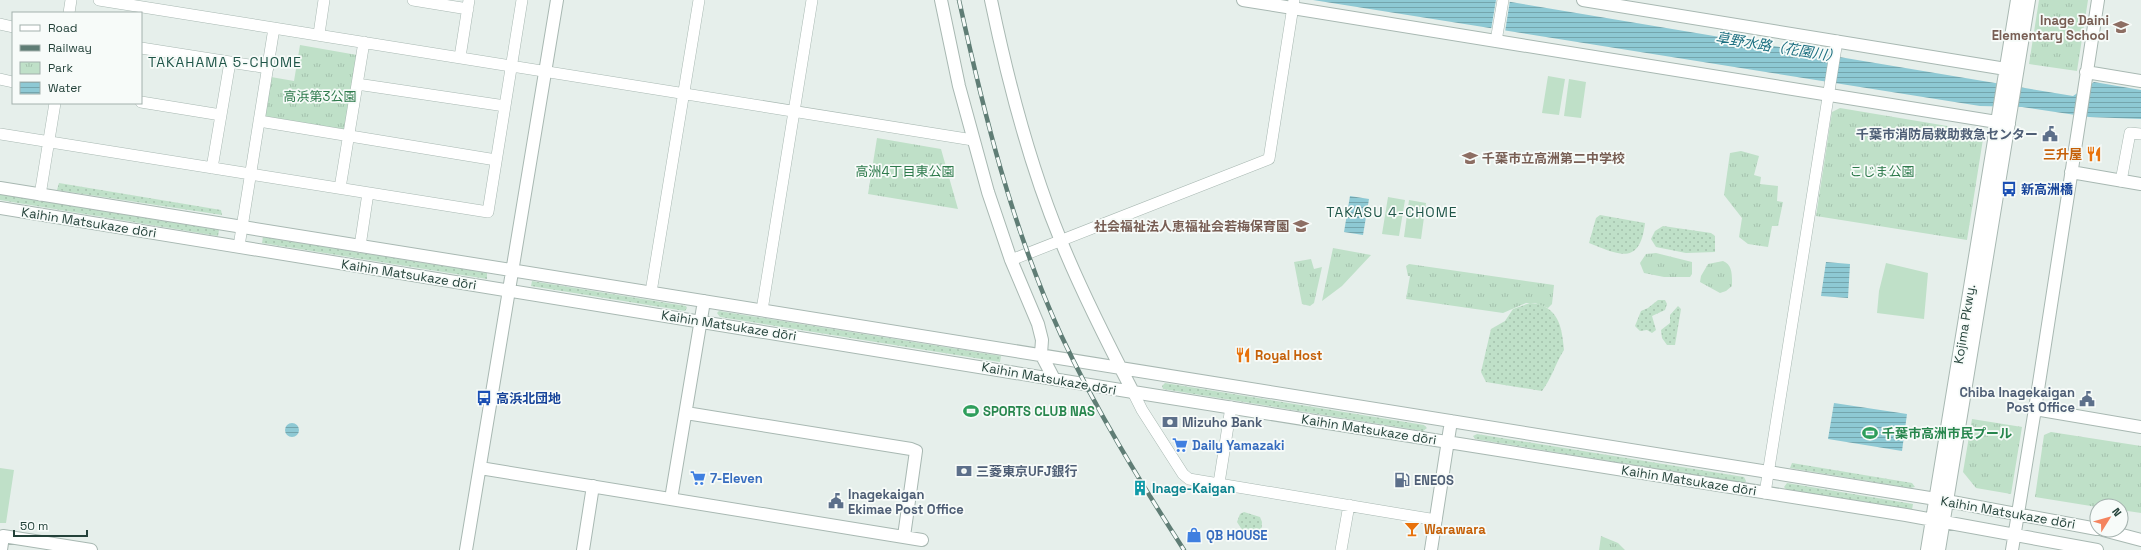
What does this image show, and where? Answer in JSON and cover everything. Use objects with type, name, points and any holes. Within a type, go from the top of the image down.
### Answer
[{"type":"street","points":[[69,12],[71,0]]},
{"type":"street","points":[[99,0],[162,5],[274,28],[973,140]]},
{"type":"street","points":[[319,34],[324,0]]},
{"type":"street","points":[[413,0],[469,4],[460,57]]},
{"type":"street","points":[[0,134],[488,212],[522,0]]},
{"type":"street","points":[[466,550],[557,0]]},
{"type":"street","points":[[651,292],[698,0]]},
{"type":"street","points":[[762,310],[812,0]]},
{"type":"street","points":[[942,0],[949,43],[973,140],[1011,260],[1038,324],[1042,340],[1041,354],[1054,379]]},
{"type":"street","points":[[992,0],[1015,104],[1061,240],[1090,309],[1142,410],[1183,474],[1189,479],[1436,520]]},
{"type":"street","points":[[1243,0],[1293,4],[1496,41],[2009,124]]},
{"type":"street","points":[[1496,41],[1502,0]]},
{"type":"street","points":[[1583,0],[2012,69]]},
{"type":"street","points":[[2012,69],[2017,0]]},
{"type":"street","points":[[2012,69],[2029,0]]},
{"type":"street","points":[[2012,550],[2098,0]]},
{"type":"street","points":[[1011,260],[1269,159],[1293,4]]},
{"type":"street","points":[[0,24],[12,27]]},
{"type":"street","points":[[240,246],[274,28]]},
{"type":"street","points":[[1765,493],[1837,41]]},
{"type":"street","points":[[340,188],[364,42]]},
{"type":"street","points":[[142,48],[268,68]]},
{"type":"street","points":[[212,168],[230,62]]},
{"type":"street","name":"Kojima Pkwy.","points":[[1939,550],[1938,521],[1997,122],[2012,69]]},
{"type":"street","name":"Kojima Pkwy.","points":[[1941,500],[2009,124],[2012,69]]},
{"type":"street","points":[[2086,76],[2141,81]]},
{"type":"street","points":[[0,79],[12,82]]},
{"type":"street","points":[[357,84],[505,106]]},
{"type":"street","points":[[142,102],[221,115]]},
{"type":"street","points":[[40,195],[55,104]]},
{"type":"street","points":[[259,121],[496,160]]},
{"type":"street","points":[[2121,181],[2130,133],[2141,134]]},
{"type":"street","points":[[2071,172],[2141,184]]},
{"type":"street","name":"Kaihin Matsukaze dōri","points":[[0,188],[1041,354],[1941,500],[2018,513],[2089,527]]},
{"type":"street","points":[[360,246],[368,193]]},
{"type":"street","name":"Kaihin Matsukaze dōri","points":[[0,208],[1938,521],[2098,550]]},
{"type":"street","points":[[671,499],[704,301]]},
{"type":"street","points":[[1220,484],[1231,407]]},
{"type":"street","points":[[2035,410],[2141,427]]},
{"type":"street","points":[[686,413],[916,451],[904,536]]},
{"type":"street","points":[[1431,550],[1451,421]]},
{"type":"street","points":[[480,468],[922,540]]},
{"type":"street","points":[[583,550],[593,486]]},
{"type":"street","points":[[1341,550],[1349,505]]},
{"type":"street","name":"Kojima Pkwy.","points":[[1928,550],[1938,521]]},
{"type":"street","points":[[0,550],[3,536],[91,550]]},
{"type":"street","points":[[2129,537],[2141,540]]},
{"type":"green space","points":[[2039,0],[2088,0],[2077,71],[2029,64]]},
{"type":"green space","name":"高浜第3公園","points":[[300,45],[357,55],[346,128],[342,130],[268,118],[264,115],[271,77],[294,81]]},
{"type":"green space","points":[[1548,76],[1565,79],[1559,115],[1542,113]]},
{"type":"green space","points":[[1569,79],[1586,82],[1581,118],[1564,116]]},
{"type":"green space","name":"こじま公園","points":[[1840,108],[1977,131],[1983,139],[1967,240],[1816,216],[1832,112]]},
{"type":"green space","name":"高洲4丁目東公園","points":[[877,138],[941,149],[958,209],[868,194]]},
{"type":"green space","points":[[1741,151],[1759,156],[1754,175],[1761,177],[1760,184],[1778,186],[1777,201],[1783,202],[1778,226],[1772,226],[1768,247],[1748,244],[1739,237],[1742,218],[1724,195],[1730,153]]},
{"type":"green space","points":[[59,183],[221,210],[222,215],[57,190]]},
{"type":"green space","points":[[0,194],[219,230],[218,236],[0,200]]},
{"type":"green space","points":[[1388,197],[1405,200],[1399,236],[1382,234]]},
{"type":"green space","points":[[1409,200],[1426,203],[1421,239],[1404,237]]},
{"type":"green space","points":[[1600,215],[1645,223],[1642,237],[1638,246],[1633,251],[1626,254],[1610,251],[1589,243],[1596,218]]},
{"type":"green space","points":[[1663,226],[1711,233],[1715,236],[1715,252],[1686,253],[1656,247],[1651,239],[1655,231]]},
{"type":"green space","points":[[263,237],[487,273],[487,279],[262,243]]},
{"type":"green space","points":[[1333,248],[1371,255],[1342,286],[1322,301]]},
{"type":"green space","points":[[1656,253],[1692,262],[1692,274],[1690,277],[1664,277],[1644,273],[1640,263],[1646,254]]},
{"type":"green space","points":[[1311,259],[1314,269],[1322,267],[1314,303],[1310,306],[1302,304],[1294,262]]},
{"type":"green space","points":[[1723,261],[1729,265],[1732,275],[1732,286],[1726,291],[1720,293],[1700,282],[1701,276],[1708,264]]},
{"type":"green space","points":[[1886,263],[1928,273],[1924,319],[1877,313],[1879,291]]},
{"type":"green space","points":[[1409,264],[1554,285],[1552,304],[1548,308],[1535,303],[1526,303],[1503,313],[1406,299],[1410,276],[1408,276],[1406,266]]},
{"type":"green space","points":[[532,281],[686,306],[687,308],[685,311],[531,286]]},
{"type":"green space","points":[[1658,300],[1665,300],[1667,304],[1665,310],[1652,316],[1656,330],[1652,333],[1647,330],[1640,331],[1635,326],[1641,311],[1648,308]]},
{"type":"green space","points":[[1530,303],[1547,308],[1553,312],[1560,325],[1562,333],[1564,350],[1548,381],[1542,391],[1486,382],[1481,372],[1491,329],[1505,321],[1513,309]]},
{"type":"green space","points":[[1678,306],[1681,309],[1675,345],[1667,345],[1662,338],[1661,330],[1670,323],[1670,315]]},
{"type":"green space","points":[[719,311],[1001,356],[1000,362],[720,317],[717,313]]},
{"type":"green space","points":[[1165,383],[1424,425],[1427,428],[1423,431],[1163,389],[1162,386]]},
{"type":"green space","points":[[1972,419],[2022,427],[2011,494],[1976,488],[1963,472]]},
{"type":"green space","points":[[2051,432],[2141,446],[2141,513],[2129,511],[2129,498],[2089,498],[2089,506],[2035,497],[2044,435]]},
{"type":"green space","points":[[1477,434],[1744,477],[1746,481],[1744,483],[1475,439],[1473,436]]},
{"type":"green space","points":[[1792,463],[1912,483],[1915,487],[1910,488],[1790,468]]},
{"type":"green space","points":[[0,468],[14,470],[6,523],[0,523]]},
{"type":"green space","points":[[1787,483],[1913,504],[1912,510],[1787,490],[1784,487]]},
{"type":"green space","points":[[1244,512],[1260,517],[1262,522],[1261,536],[1257,540],[1248,539],[1237,522],[1240,514]]},
{"type":"green space","points":[[1601,536],[1618,543],[1625,550],[1599,550]]},
{"type":"water","name":"草野水路（花園川）","points":[[1313,0],[1499,0],[2073,96],[2094,82],[2141,90],[2141,119],[2089,117],[2022,107],[1980,106]]},
{"type":"water","points":[[1350,196],[1369,199],[1363,235],[1344,232]]},
{"type":"water","points":[[1826,262],[1850,264],[1848,298],[1821,296]]},
{"type":"water","points":[[1834,403],[1907,414],[1902,451],[1828,439]]},
{"type":"water","points":[[292,423],[297,425],[299,430],[297,435],[292,437],[287,435],[285,430],[287,425]]},
{"type":"pier","points":[[1496,0],[1510,0],[1505,32],[1491,30]]},
{"type":"railway","points":[[959,0],[989,128],[1001,170],[1028,254],[1044,295],[1074,363],[1103,418],[1184,550]]},
{"type":"place","name":"Inage Daini Elementary School","points":[[2121,27]]},
{"type":"place","name":"千葉市消防局救助救急センター","points":[[2050,134]]},
{"type":"place","name":"三升屋","points":[[2094,154]]},
{"type":"place","name":"千葉市立高洲第二中学校","points":[[1470,158]]},
{"type":"place","name":"新高洲橋","points":[[2009,189]]},
{"type":"place","name":"社会福祉法人恵福祉会若梅保育園","points":[[1301,226]]},
{"type":"place","name":"Royal Host","points":[[1243,355]]},
{"type":"place","name":"高浜北団地","points":[[484,398]]},
{"type":"place","name":"Chiba Inagekaigan Post Office","points":[[2087,399]]},
{"type":"place","name":"SPORTS CLUB NAS","points":[[971,411]]},
{"type":"place","name":"Mizuho Bank","points":[[1170,422]]},
{"type":"place","name":"千葉市高洲市民プール","points":[[1870,433]]},
{"type":"place","name":"Daily Yamazaki","points":[[1180,445]]},
{"type":"place","name":"三菱東京UFJ銀行","points":[[964,471]]},
{"type":"place","name":"7-Eleven","points":[[698,478]]},
{"type":"place","name":"ENEOS","points":[[1402,480]]},
{"type":"place","name":"Inage-Kaigan","points":[[1140,488]]},
{"type":"place","name":"Inagekaigan Ekimae Post Office","points":[[836,501]]},
{"type":"place","name":"Warawara","points":[[1412,529]]},
{"type":"place","name":"QB HOUSE","points":[[1194,535]]},
{"type":"district","name":"TAKAHAMA 5-CHOME","points":[[225,62]]},
{"type":"district","name":"TAKASU 4-CHOME","points":[[1392,212]]}]
